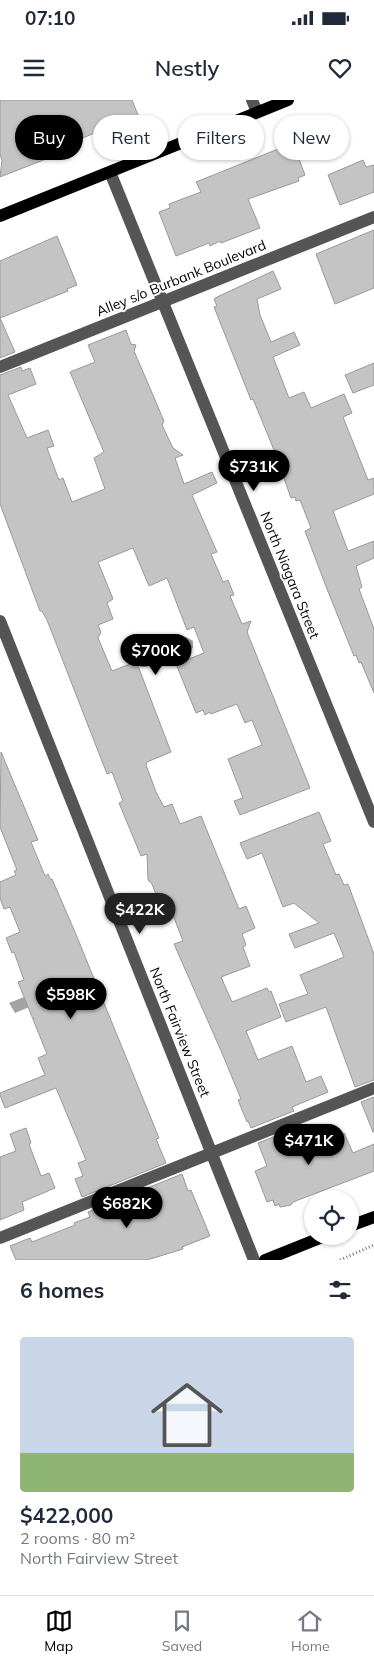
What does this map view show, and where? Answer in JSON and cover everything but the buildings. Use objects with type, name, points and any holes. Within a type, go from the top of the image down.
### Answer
[{"type":"main road","points":[[0,216],[288,100]]},
{"type":"main road","points":[[359,1223],[374,1217]]},
{"type":"main road","points":[[265,1260],[304,1244]]},
{"type":"street","points":[[252,100],[257,112]]},
{"type":"street","name":"North Niagara Street","points":[[110,172],[374,822]]},
{"type":"street","name":"Alley s/o Burbank Boulevard","points":[[0,367],[374,217]]},
{"type":"street","name":"North Fairview Street","points":[[0,621],[254,1260]]},
{"type":"street","points":[[0,1238],[374,1088]]},
{"type":"path","points":[[340,1260],[374,1244]]},
{"type":"shaded area","points":[[186,637],[193,641],[193,648],[166,660],[163,647]]},
{"type":"shaded area","points":[[133,643],[150,657],[151,662],[147,667],[141,667],[137,659],[126,654],[125,648]]},
{"type":"shaded area","points":[[34,993],[39,1003],[15,1013],[9,1003]]}]
